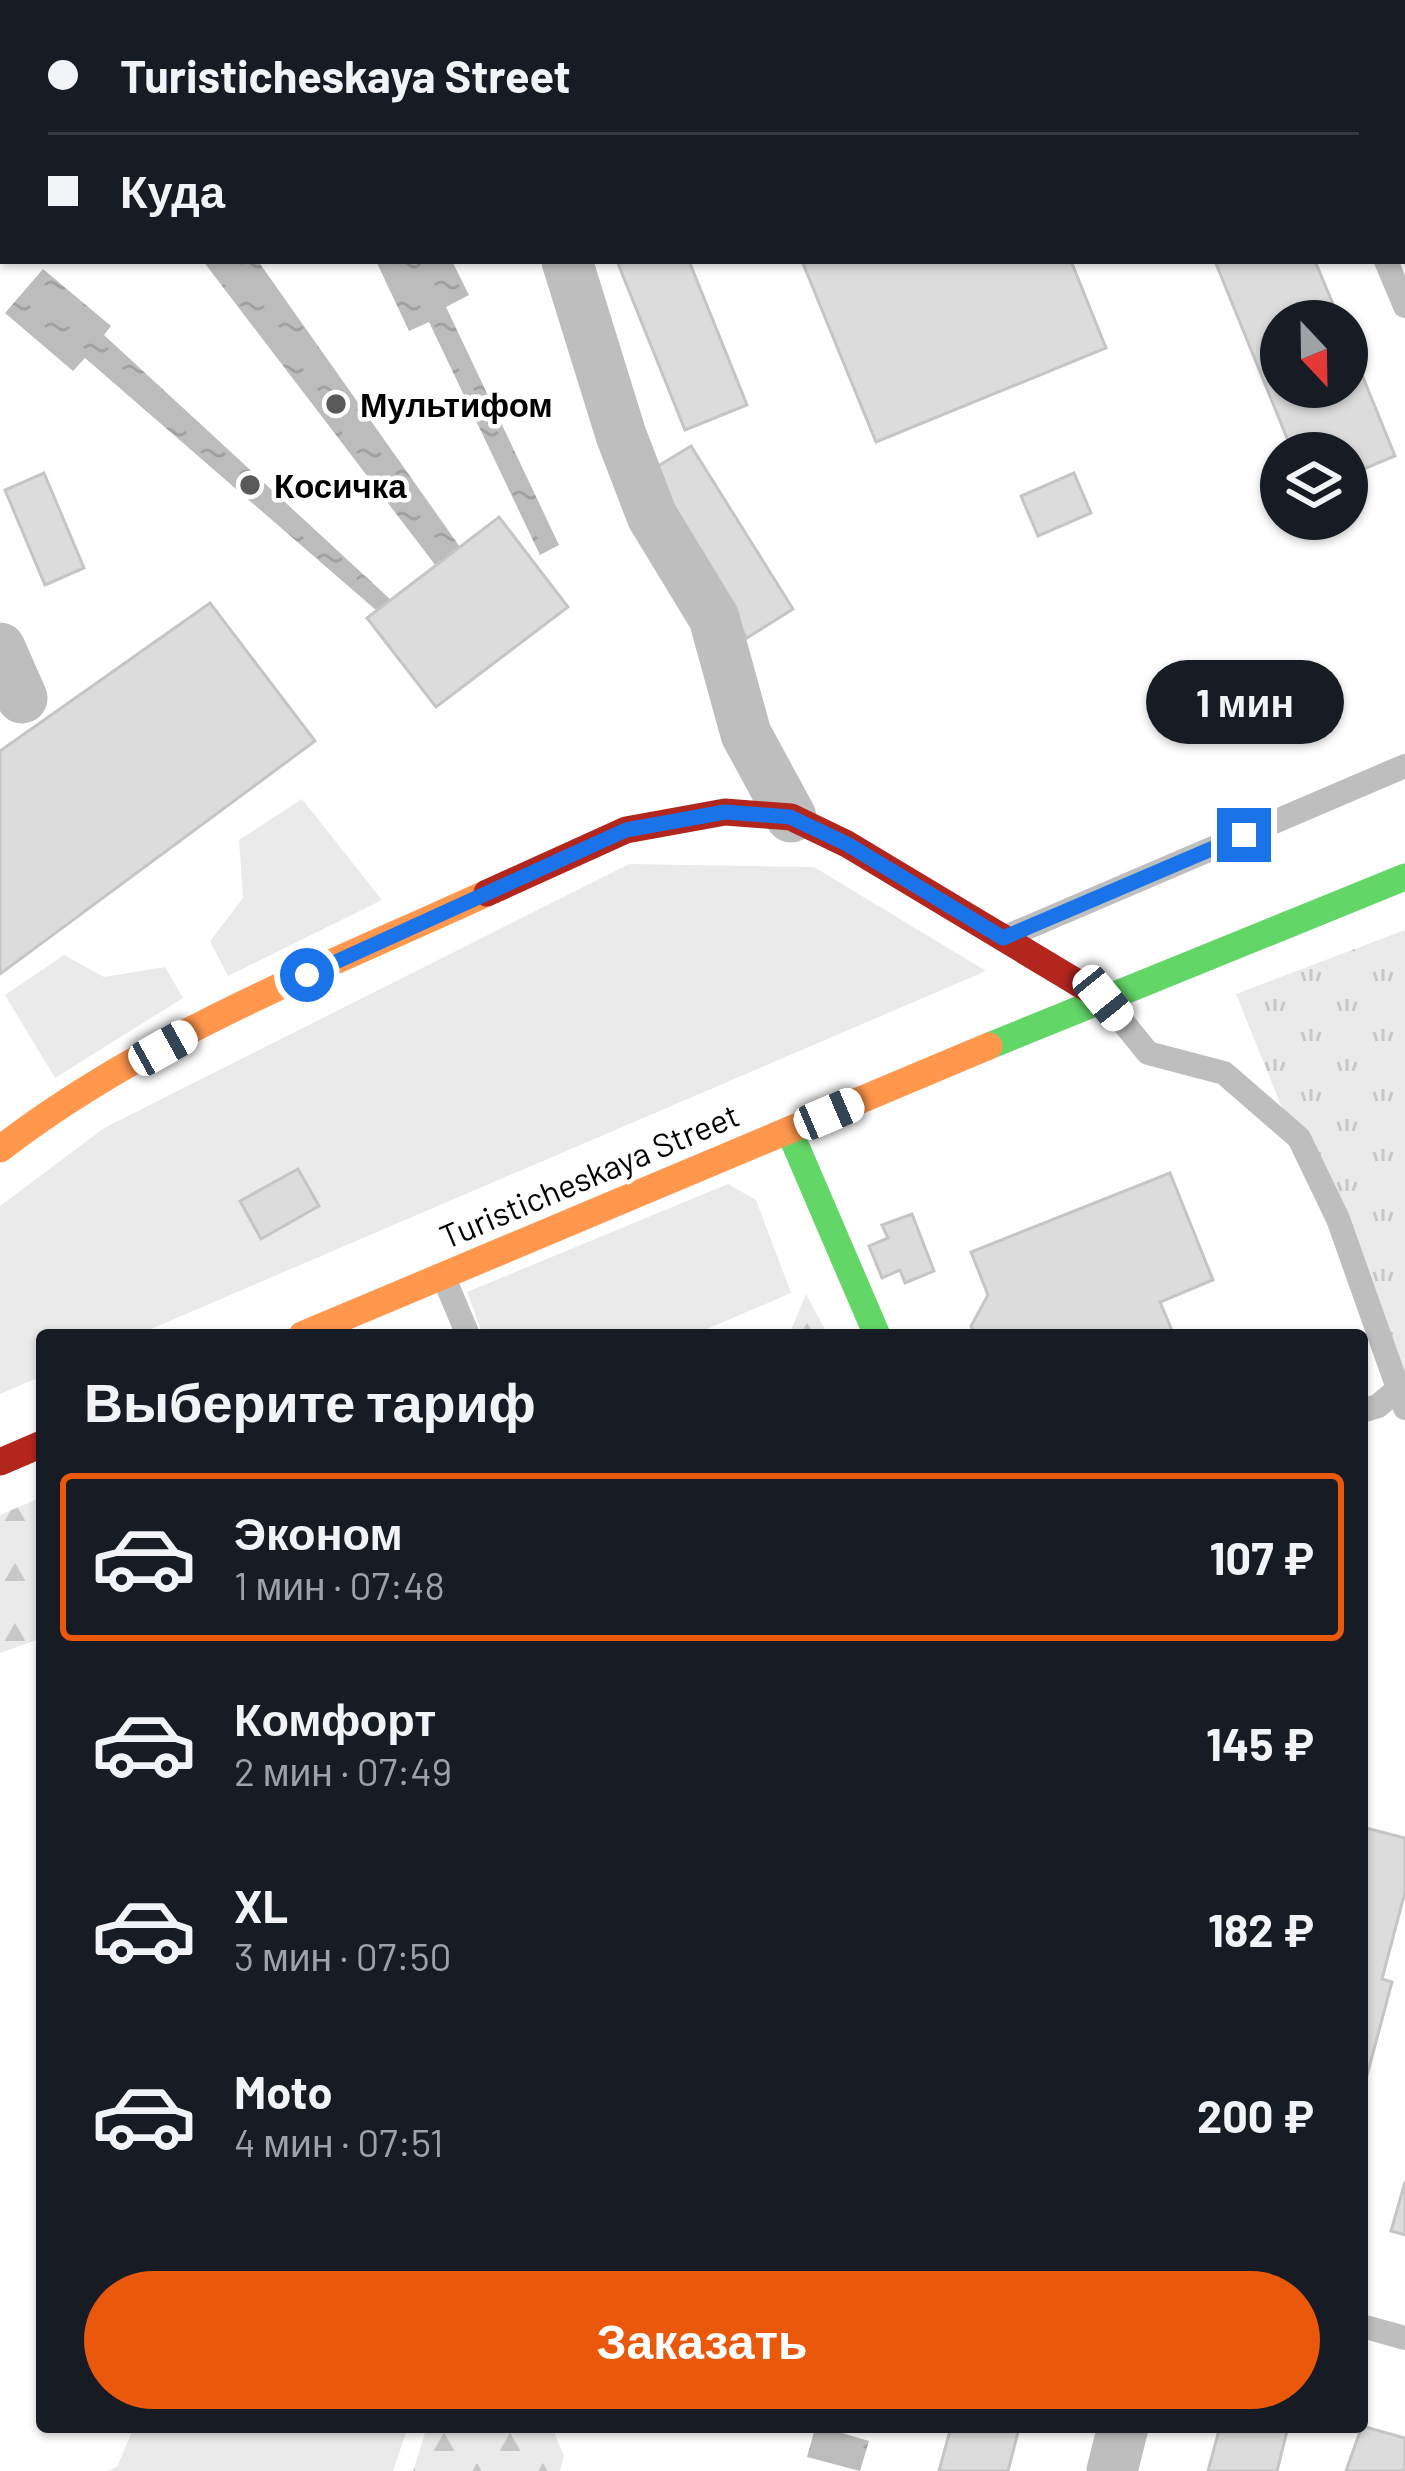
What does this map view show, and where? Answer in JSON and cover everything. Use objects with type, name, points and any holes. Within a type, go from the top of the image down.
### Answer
[{"type":"street","points":[[567,264],[652,516],[715,618],[746,734],[790,817]]},
{"type":"street","points":[[0,648],[22,698]]},
{"type":"street","points":[[0,1149],[56,1106],[234,1009],[626,830],[725,812],[790,817],[847,844],[1103,998]]},
{"type":"street","name":"Turisticheskaya Street","points":[[316,1329],[1103,998],[1405,877]]},
{"type":"street","points":[[789,1130],[875,1329]]},
{"type":"street","points":[[0,1462],[36,1447]]},
{"type":"street","points":[[1112,2471],[1122,2433]]},
{"type":"lane","points":[[1387,264],[1405,305]]},
{"type":"lane","points":[[1003,938],[1405,766]]},
{"type":"lane","points":[[1103,998],[1148,1053],[1224,1073],[1299,1138],[1338,1219],[1402,1393],[1368,1409]]},
{"type":"lane","points":[[443,1275],[466,1329]]},
{"type":"lane","points":[[1368,2328],[1405,2338]]},
{"type":"green space","points":[[302,799],[382,900],[228,976],[210,941],[243,898],[239,840]]},
{"type":"green space","points":[[629,864],[814,867],[986,971],[151,1329],[36,1329],[36,1379],[0,1394],[0,1206],[104,1128]]},
{"type":"green space","points":[[1405,930],[1405,1413],[1236,994]]},
{"type":"green space","points":[[64,955],[104,977],[165,967],[183,998],[55,1078],[5,995]]},
{"type":"green space","points":[[728,1184],[756,1200],[791,1293],[707,1329],[481,1329],[467,1292]]},
{"type":"green space","points":[[806,1294],[825,1329],[791,1329]]},
{"type":"green space","points":[[36,1500],[36,1640],[0,1653],[0,1515]]},
{"type":"green space","points":[[131,2433],[406,2433],[393,2471],[106,2471],[117,2467]]},
{"type":"green space","points":[[425,2433],[554,2433],[564,2456],[560,2471],[413,2471]]},
{"type":"water","name":"Мультифом","points":[[205,264],[260,264],[460,547],[436,566]]},
{"type":"water","points":[[377,264],[454,264],[469,295],[446,307],[559,545],[540,555],[429,322],[409,331]]},
{"type":"water","name":"Косичка","points":[[43,269],[111,326],[104,335],[391,600],[377,611],[85,358],[73,371],[5,313]]},
{"type":"water","points":[[814,2433],[842,2433],[869,2441],[860,2471],[807,2457]]},
{"type":"building","points":[[618,264],[690,264],[747,405],[685,430]]},
{"type":"building","points":[[803,264],[1072,264],[1106,348],[876,442]]},
{"type":"building","points":[[1216,264],[1316,264],[1331,300],[1260,300],[1260,372]]},
{"type":"building","points":[[1368,390],[1395,456],[1368,467],[1368,432],[1284,432],[1275,408],[1368,408]]},
{"type":"building","points":[[691,446],[793,609],[747,638],[645,474]]},
{"type":"building","points":[[44,473],[84,568],[45,585],[5,490]]},
{"type":"building","points":[[1074,473],[1091,513],[1038,536],[1021,496]]},
{"type":"building","points":[[499,517],[568,607],[436,707],[367,618]]},
{"type":"building","points":[[210,603],[315,741],[0,974],[0,751]]},
{"type":"building","points":[[298,1169],[319,1206],[261,1239],[240,1201]]},
{"type":"building","points":[[1170,1173],[1213,1280],[1160,1302],[1171,1329],[972,1329],[988,1295],[971,1252]]},
{"type":"building","points":[[912,1214],[934,1271],[905,1283],[900,1270],[882,1278],[869,1246],[888,1238],[882,1225]]},
{"type":"building","points":[[1368,1829],[1405,1838],[1405,1892],[1382,1979],[1392,1982],[1368,2072]]},
{"type":"building","points":[[1405,2182],[1405,2235],[1391,2231]]},
{"type":"building","points":[[1368,2428],[1405,2438],[1405,2471],[1346,2471],[1360,2433],[1368,2433]]},
{"type":"building","points":[[949,2433],[1018,2433],[1008,2471],[939,2471]]},
{"type":"building","points":[[1218,2433],[1286,2433],[1277,2471],[1208,2471]]},
{"type":"traffic: fast","points":[[989,1046],[1405,877]]},
{"type":"traffic: fast","points":[[789,1130],[874,1329]]},
{"type":"traffic: slow","points":[[0,1149],[114,1072],[174,1039],[487,893]]},
{"type":"traffic: slow","points":[[316,1329],[989,1046]]},
{"type":"traffic: jam","points":[[487,893],[626,830],[725,812],[791,817],[847,844],[1103,998]]},
{"type":"traffic: jam","points":[[0,1462],[36,1447]]},
{"type":"place","name":"Мультифом","points":[[336,404]]},
{"type":"place","name":"Косичка","points":[[250,485]]},
{"type":"route","points":[[307,975],[626,830],[725,812],[790,817],[847,844],[1003,938],[1244,835]]}]
